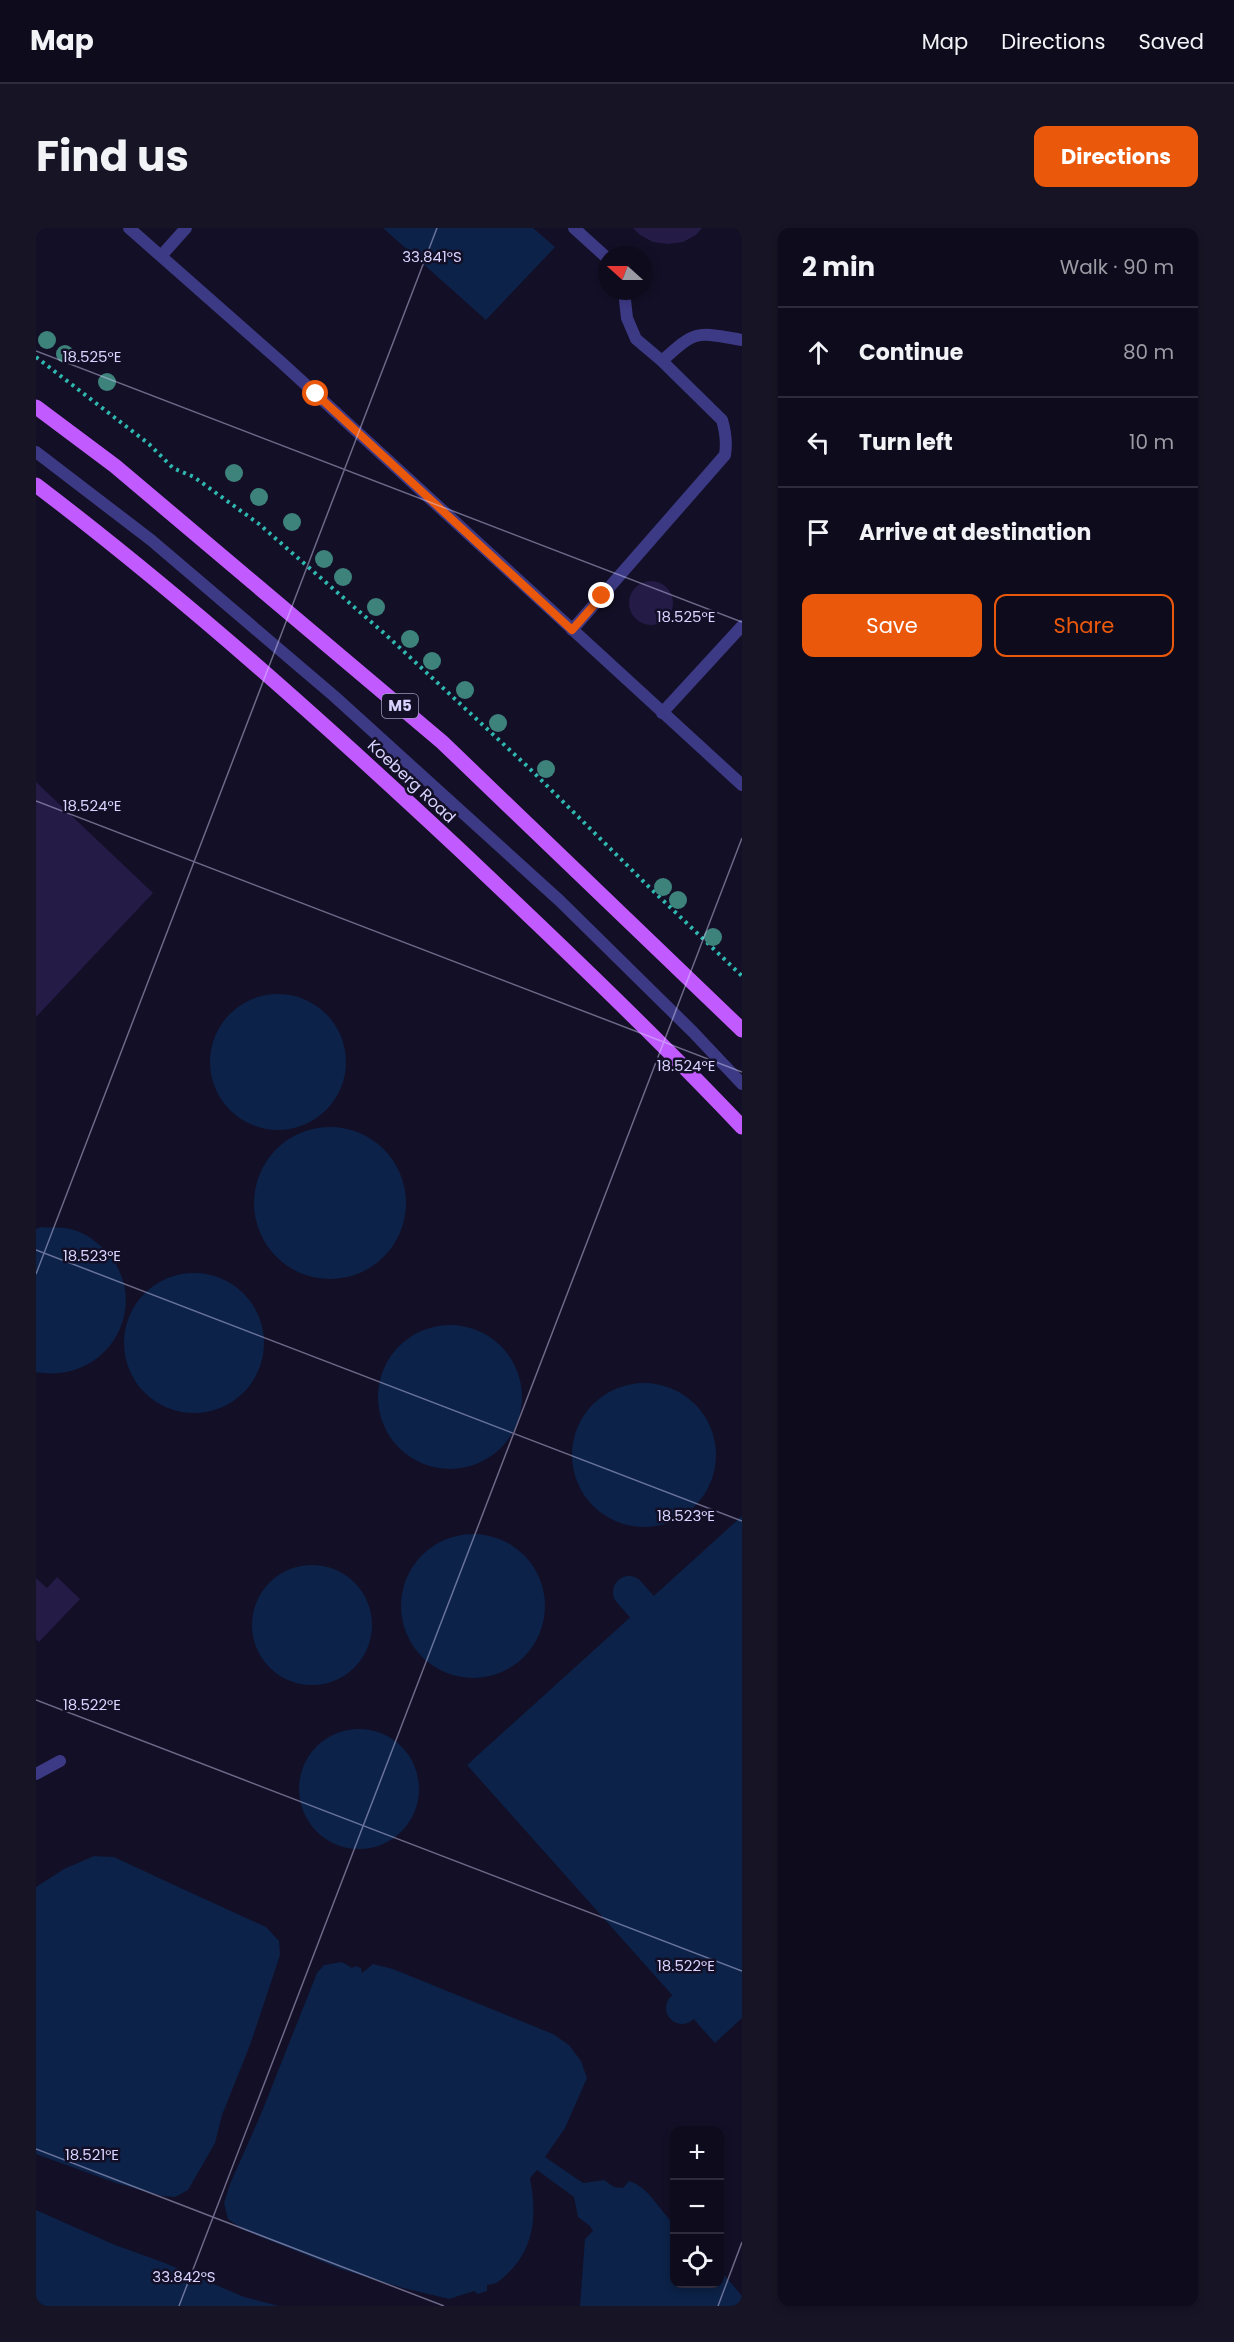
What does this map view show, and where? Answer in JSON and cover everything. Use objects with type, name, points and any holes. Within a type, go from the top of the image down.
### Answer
[{"type":"main road","name":"M5","points":[[36,407],[115,466],[442,742],[742,1030]]},
{"type":"main road","name":"Koeberg Road","points":[[36,485],[149,573],[236,645],[385,780],[548,933],[742,1127]]},
{"type":"lane","points":[[129,228],[282,362],[742,784]]},
{"type":"lane","points":[[161,256],[186,228]]},
{"type":"lane","points":[[574,228],[598,250]]},
{"type":"lane","points":[[572,630],[725,455],[726,433],[722,420],[662,361],[636,339],[630,328],[625,300]]},
{"type":"lane","points":[[662,361],[694,335],[705,334],[742,340]]},
{"type":"lane","points":[[36,452],[151,540],[334,696],[560,901],[693,1032],[742,1084]]},
{"type":"lane","points":[[662,713],[742,626]]},
{"type":"lane","points":[[36,1774],[60,1761]]},
{"type":"path","points":[[36,357],[149,444],[173,468],[194,477],[259,524],[385,634],[527,766],[742,976]]},
{"type":"water","points":[[383,228],[533,228],[555,247],[486,320]]},
{"type":"water","points":[[278,994],[304,999],[316,1005],[326,1014],[335,1024],[341,1036],[346,1062],[341,1088],[335,1100],[326,1110],[316,1119],[304,1125],[278,1130],[252,1125],[240,1119],[230,1110],[221,1100],[215,1088],[210,1062],[215,1036],[221,1024],[230,1014],[240,1005],[252,999]]},
{"type":"water","points":[[330,1127],[345,1128],[359,1133],[384,1149],[400,1174],[405,1188],[405,1218],[400,1232],[384,1257],[359,1273],[345,1278],[330,1279],[315,1278],[301,1273],[276,1257],[260,1232],[255,1218],[254,1203],[255,1188],[260,1174],[276,1149],[301,1133],[315,1128]]},
{"type":"water","points":[[41,1227],[68,1229],[90,1237],[115,1263],[124,1286],[125,1309],[119,1332],[105,1351],[87,1365],[63,1373],[36,1372],[36,1229]]},
{"type":"water","points":[[194,1273],[221,1278],[244,1293],[259,1316],[264,1343],[259,1370],[244,1393],[221,1408],[194,1413],[167,1408],[144,1393],[129,1370],[124,1343],[129,1316],[144,1293],[167,1278]]},
{"type":"water","points":[[450,1325],[478,1330],[501,1346],[517,1369],[522,1397],[517,1425],[501,1448],[478,1464],[450,1469],[422,1464],[399,1448],[383,1425],[378,1397],[383,1369],[399,1346],[422,1330]]},
{"type":"water","points":[[644,1383],[672,1388],[695,1404],[711,1427],[716,1455],[711,1483],[695,1506],[672,1522],[644,1527],[616,1522],[593,1506],[577,1483],[572,1455],[577,1427],[593,1404],[616,1388]]},
{"type":"water","points":[[742,1516],[742,2018],[715,2043],[467,1765]]},
{"type":"water","points":[[473,1534],[501,1539],[524,1555],[540,1578],[545,1606],[540,1634],[524,1657],[501,1673],[473,1678],[445,1673],[422,1657],[406,1634],[401,1606],[406,1578],[422,1555],[445,1539]]},
{"type":"water","points":[[312,1565],[335,1569],[354,1583],[368,1602],[372,1625],[368,1648],[354,1667],[335,1681],[312,1685],[289,1681],[270,1667],[256,1648],[252,1625],[256,1602],[270,1583],[289,1569]]},
{"type":"water","points":[[359,1729],[382,1734],[401,1747],[414,1766],[419,1789],[414,1812],[401,1831],[382,1844],[359,1849],[336,1844],[317,1831],[304,1812],[299,1789],[304,1766],[317,1747],[336,1734]]},
{"type":"water","points":[[94,1856],[114,1857],[266,1927],[279,1941],[280,1955],[250,2045],[222,2115],[215,2143],[188,2190],[175,2197],[162,2196],[116,2183],[36,2154],[36,1887],[64,1869]]},
{"type":"water","points":[[342,1962],[352,1968],[356,1966],[361,1968],[362,1973],[373,1964],[393,1969],[553,2034],[569,2045],[581,2061],[587,2078],[565,2128],[545,2157],[583,2183],[604,2180],[614,2187],[623,2188],[629,2181],[642,2188],[670,2219],[670,2288],[724,2288],[724,2275],[742,2296],[742,2306],[580,2306],[585,2239],[593,2231],[578,2217],[574,2197],[537,2170],[530,2178],[533,2205],[532,2230],[516,2264],[500,2280],[487,2285],[487,2291],[478,2294],[474,2291],[449,2299],[341,2269],[244,2230],[228,2219],[224,2203],[230,2184],[261,2114],[317,1973],[324,1965]]},
{"type":"water","points":[[36,2210],[115,2245],[165,2263],[244,2297],[279,2306],[36,2306]]},
{"type":"building","points":[[633,228],[702,228],[696,235],[683,242],[668,244],[653,242]]},
{"type":"building","points":[[651,581],[666,588],[673,603],[666,618],[651,625],[636,618],[629,603],[636,588]]},
{"type":"building","points":[[36,782],[153,893],[36,1017]]},
{"type":"building","points":[[57,1577],[80,1599],[39,1642],[36,1639],[36,1578],[47,1588]]},
{"type":"waterway","points":[[629,1592],[670,1639]]},
{"type":"waterway","points":[[682,2008],[742,1953]]},
{"type":"route","points":[[316,394],[572,630],[602,596]]}]
